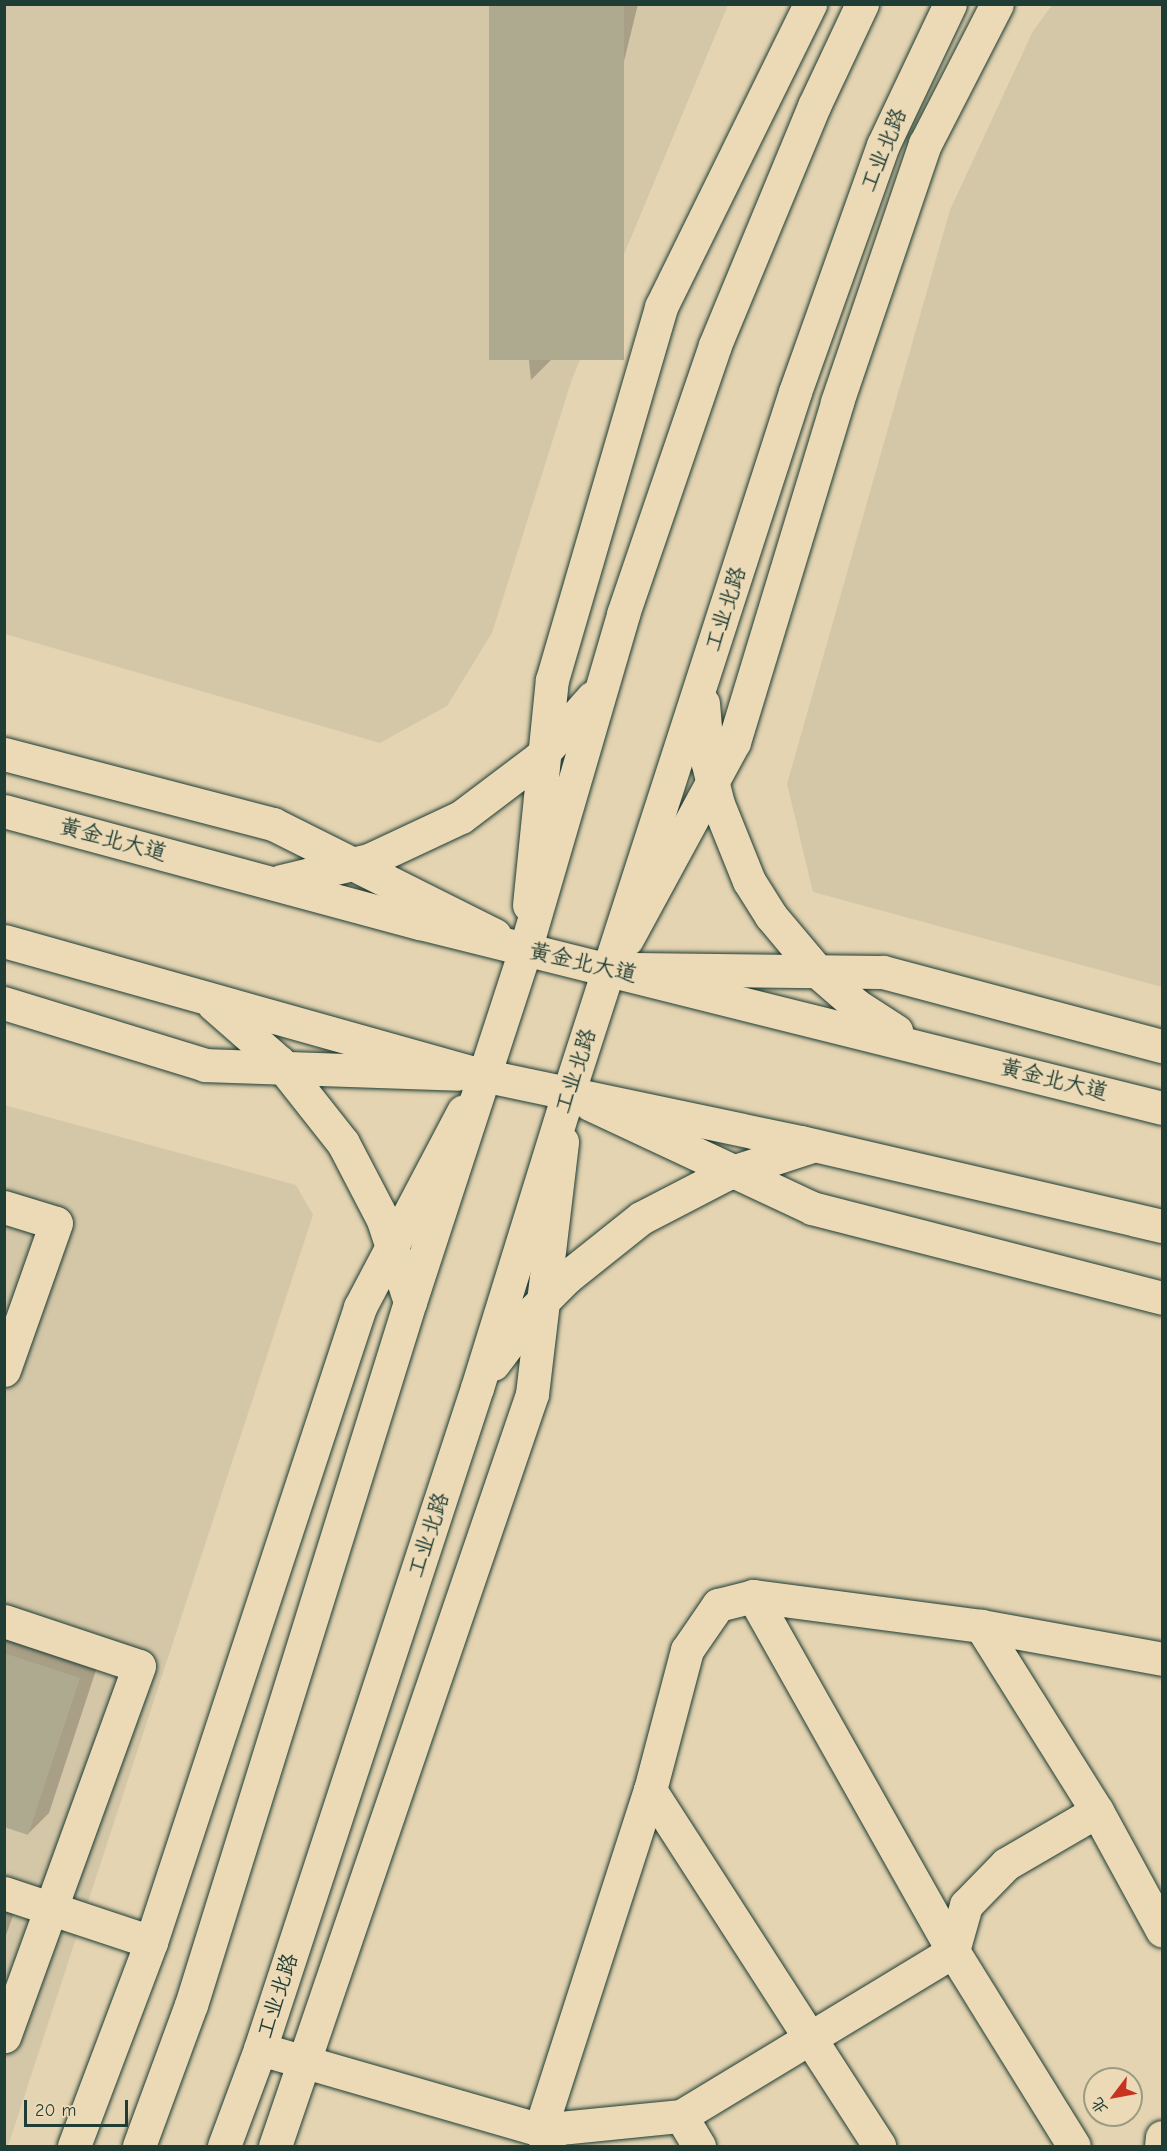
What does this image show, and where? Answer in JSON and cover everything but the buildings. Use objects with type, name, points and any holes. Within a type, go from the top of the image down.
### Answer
[{"type":"street","points":[[525,950],[552,680],[661,307],[810,4]]},
{"type":"street","points":[[139,2146],[191,2005],[410,1302],[482,1075],[525,950],[603,684],[715,345],[814,106],[862,4]]},
{"type":"street","name":"工业北路","points":[[224,2146],[260,2049],[477,1388],[568,1094],[795,392],[883,145],[950,4]]},
{"type":"street","points":[[997,4],[926,144],[837,402],[734,742],[610,969],[883,972],[1162,1046]]},
{"type":"street","points":[[703,682],[703,723],[712,782],[732,844],[749,881],[771,916],[818,972],[856,1005],[927,1047]]},
{"type":"street","points":[[272,882],[354,865],[417,841],[461,817],[501,790],[545,752],[603,684]]},
{"type":"street","points":[[4,754],[273,824],[525,950]]},
{"type":"street","name":"黄金北大道","points":[[4,811],[525,950],[927,1047],[1162,1108]]},
{"type":"street","points":[[4,941],[200,994],[482,1075],[816,1146],[1162,1226]]},
{"type":"street","points":[[200,994],[241,1026],[285,1068],[344,1143],[393,1245],[410,1302]]},
{"type":"street","points":[[4,1002],[205,1065],[482,1075]]},
{"type":"street","points":[[74,2146],[151,1942],[360,1307],[482,1075]]},
{"type":"street","points":[[568,1094],[812,1208],[1162,1298]]},
{"type":"street","points":[[275,2146],[532,1394],[568,1094]]},
{"type":"street","points":[[477,1388],[543,1301],[603,1246],[641,1218],[733,1171],[816,1146]]},
{"type":"street","points":[[4,1207],[56,1224],[4,1370]]},
{"type":"street","points":[[545,2138],[650,1790],[687,1650],[718,1605],[753,1596],[981,1626],[1162,1659]]},
{"type":"street","points":[[753,1596],[953,1951],[1074,2146]]},
{"type":"street","points":[[4,1621],[139,1666],[4,2036]]},
{"type":"street","points":[[981,1626],[1096,1811],[1162,1930]]},
{"type":"street","points":[[650,1790],[879,2146]]},
{"type":"street","points":[[260,2049],[545,2138],[681,2116],[808,2036],[953,1951],[966,1905],[1006,1864],[1096,1811]]},
{"type":"street","points":[[4,1893],[151,1942]]},
{"type":"street","points":[[681,2116],[699,2146]]},
{"type":"street","points":[[1161,2146],[1162,2137]]},
{"type":"shaded area","points":[[4,5],[728,5],[572,379],[492,633],[447,706],[380,743],[5,634]]},
{"type":"shaded area","points":[[1052,5],[1162,5],[1162,987],[813,892],[787,784],[950,210],[1033,31]]},
{"type":"shaded area","points":[[4,1105],[296,1185],[313,1215],[8,2146],[4,2146]]}]
